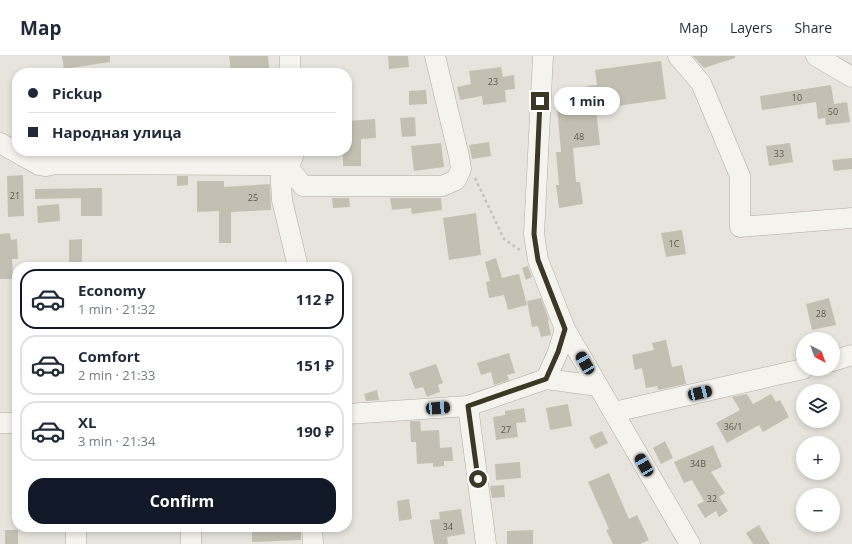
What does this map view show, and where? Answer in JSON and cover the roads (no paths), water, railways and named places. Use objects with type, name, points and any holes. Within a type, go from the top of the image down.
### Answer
[{"type":"street","points":[[290,56],[290,68]]},
{"type":"street","points":[[287,160],[303,186],[442,186],[456,180],[461,169],[459,156],[435,56]]},
{"type":"street","points":[[543,56],[534,234],[529,255],[565,329],[690,544]]},
{"type":"street","points":[[678,56],[701,83],[740,176],[740,227],[852,218]]},
{"type":"street","points":[[816,56],[852,77]]},
{"type":"street","points":[[0,144],[12,150]]},
{"type":"street","points":[[22,156],[39,165],[46,166],[54,164],[287,160]]},
{"type":"street","points":[[287,160],[282,200],[297,262]]},
{"type":"street","points":[[546,379],[558,352],[565,329]]},
{"type":"street","points":[[840,358],[852,355]]},
{"type":"street","points":[[614,412],[796,371]]},
{"type":"street","points":[[352,414],[468,406],[546,379],[598,386]]},
{"type":"street","points":[[468,406],[486,544]]},
{"type":"street","points":[[0,424],[12,423]]},
{"type":"street","points":[[76,532],[76,544]]},
{"type":"street","points":[[191,532],[191,544]]},
{"type":"street","points":[[312,532],[313,544]]}]
